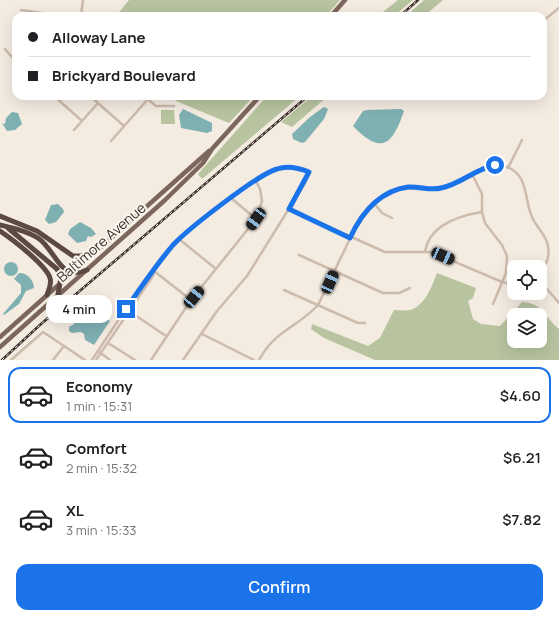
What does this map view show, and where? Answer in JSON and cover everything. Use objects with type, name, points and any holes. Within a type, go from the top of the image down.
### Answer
[{"type":"highway","points":[[0,216],[37,231],[71,256],[82,256],[99,249]]},
{"type":"highway","points":[[0,223],[38,238],[45,244],[65,270],[71,274],[78,274],[87,270]]},
{"type":"highway","points":[[6,226],[56,267],[61,277],[58,294]]},
{"type":"highway","points":[[0,231],[23,249],[48,273],[51,282],[47,295]]},
{"type":"main road","points":[[334,12],[345,0]]},
{"type":"main road","name":"Baltimore Avenue","points":[[0,337],[212,149],[256,100]]},
{"type":"main road","name":"Baltimore Avenue","points":[[0,347],[169,196],[203,163],[212,149]]},
{"type":"street","points":[[82,12],[83,0]]},
{"type":"street","points":[[547,18],[559,8]]},
{"type":"street","points":[[21,10],[28,12]]},
{"type":"street","points":[[5,49],[12,58]]},
{"type":"street","points":[[59,100],[82,120]]},
{"type":"street","points":[[95,100],[124,126]]},
{"type":"street","points":[[111,141],[147,100]]},
{"type":"street","points":[[149,100],[156,106],[174,106]]},
{"type":"street","points":[[74,130],[98,103]]},
{"type":"street","points":[[508,168],[522,140]]},
{"type":"street","points":[[259,360],[269,344],[276,337],[309,315],[318,306],[359,220],[381,197],[399,189],[409,187],[431,189],[442,188],[472,174],[482,167],[495,165],[508,168],[518,175],[524,183],[532,217],[545,237],[548,245],[547,261]]},
{"type":"street","points":[[92,360],[150,274],[179,239],[231,198],[273,170],[283,167],[309,172],[289,209],[247,276],[217,311],[184,360]]},
{"type":"street","points":[[472,174],[482,194],[482,212],[485,223],[502,245],[507,256],[507,266],[493,304]]},
{"type":"street","points":[[151,360],[191,300],[256,219],[262,201],[260,189],[256,181]]},
{"type":"street","points":[[231,198],[256,219]]},
{"type":"street","points":[[374,203],[382,213],[392,218]]},
{"type":"street","points":[[289,209],[350,238],[385,252],[425,251],[443,256],[507,283]]},
{"type":"street","points":[[425,251],[429,238],[434,230],[469,214],[482,212]]},
{"type":"street","points":[[179,239],[216,269]]},
{"type":"street","points":[[299,255],[383,293],[399,293],[410,288]]},
{"type":"street","points":[[154,271],[191,300]]},
{"type":"street","points":[[96,360],[153,276],[154,271]]},
{"type":"street","points":[[547,289],[559,303]]},
{"type":"street","points":[[284,290],[358,323],[366,323]]},
{"type":"street","points":[[126,309],[166,336]]},
{"type":"street","points":[[10,360],[43,332],[85,360]]},
{"type":"street","points":[[202,334],[254,360]]},
{"type":"street","points":[[105,340],[135,360]]},
{"type":"street","points":[[54,360],[64,346]]},
{"type":"street","points":[[98,351],[110,360]]},
{"type":"green space","points":[[129,0],[340,0],[330,12],[119,12]]},
{"type":"green space","points":[[398,0],[413,0],[399,12],[383,12]]},
{"type":"green space","points":[[424,0],[443,0],[429,12],[410,12]]},
{"type":"green space","points":[[175,100],[250,100],[229,123]]},
{"type":"green space","points":[[263,100],[295,100],[202,179],[198,174]]},
{"type":"green space","points":[[307,100],[323,100],[292,127],[281,122]]},
{"type":"green space","points":[[161,110],[174,110],[175,124],[161,124]]},
{"type":"green space","points":[[437,273],[476,288],[473,298],[468,301],[473,319],[481,324],[500,326],[507,318],[507,348],[547,348],[547,316],[559,329],[559,360],[375,360],[324,338],[311,329],[312,324],[368,346],[380,338],[394,310],[410,310],[415,308],[424,300]]},
{"type":"green space","points":[[522,302],[535,305],[540,308],[516,308]]},
{"type":"water","points":[[324,107],[328,109],[324,119],[305,142],[302,143],[293,139],[292,134],[310,117]]},
{"type":"water","points":[[183,109],[212,123],[212,131],[207,133],[181,128],[179,115]]},
{"type":"water","points":[[401,109],[404,111],[400,123],[390,139],[384,142],[378,143],[371,141],[353,126],[363,111]]},
{"type":"water","points":[[12,112],[18,113],[22,124],[15,130],[7,131],[2,123],[5,124],[6,118]]},
{"type":"water","points":[[58,204],[64,212],[56,222],[49,224],[45,220],[51,205]]},
{"type":"water","points":[[80,222],[91,228],[96,234],[91,237],[88,236],[86,241],[77,243],[68,234],[70,229]]},
{"type":"water","points":[[11,262],[16,264],[18,269],[16,274],[11,276],[6,274],[4,269],[6,264]]},
{"type":"water","points":[[19,273],[29,277],[33,282],[34,288],[26,291],[19,304],[4,315],[3,314],[21,293],[21,285],[14,279]]},
{"type":"water","points":[[88,308],[110,321],[94,345],[85,340],[84,334],[81,332],[72,333],[69,331],[69,327],[76,322]]},
{"type":"railway","points":[[404,12],[418,0]]},
{"type":"railway","points":[[2,360],[41,324],[303,100]]},
{"type":"route","points":[[126,309],[150,274],[179,239],[231,198],[277,168],[288,167],[309,172],[305,183],[289,209],[350,238],[365,211],[381,197],[390,192],[409,187],[425,189],[442,188],[455,183],[482,167],[495,165]]}]
